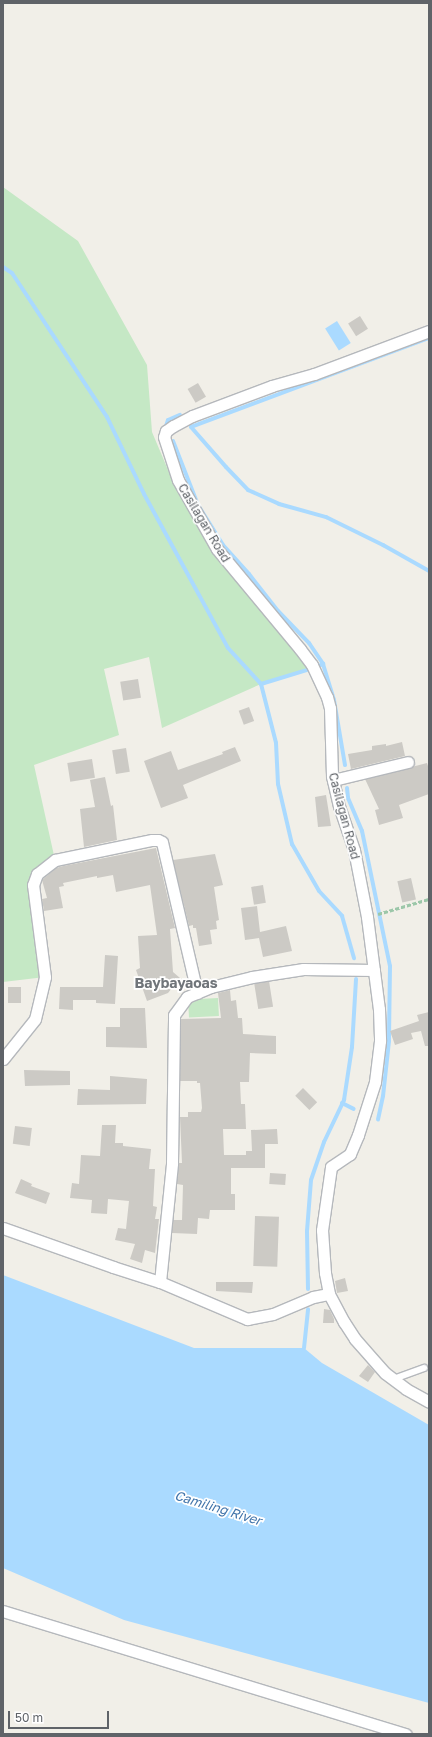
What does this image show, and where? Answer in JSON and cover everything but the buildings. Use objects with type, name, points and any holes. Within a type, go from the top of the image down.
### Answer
[{"type":"street","name":"Casilagan Road","points":[[429,331],[314,374],[272,386],[192,416],[166,431],[164,437],[178,480],[217,549],[312,665],[321,682],[330,708],[330,759],[333,780],[339,806],[354,850],[367,917],[379,1009],[380,1041],[376,1082],[358,1135],[350,1154],[331,1167],[328,1177],[322,1230],[325,1273],[329,1294],[355,1339],[385,1372],[406,1389],[429,1402]]},
{"type":"street","points":[[333,780],[408,762]]},
{"type":"street","points":[[3,1059],[35,1019],[45,977],[33,885],[37,874],[54,860],[152,840],[162,842],[197,993]]},
{"type":"street","points":[[160,1282],[172,1163],[174,1015],[187,997],[252,977],[303,969],[374,970]]},
{"type":"street","points":[[3,1228],[160,1282],[247,1319],[273,1314],[313,1297],[329,1294]]},
{"type":"street","points":[[3,1611],[406,1734]]},
{"type":"lane","points":[[394,1379],[424,1368]]},
{"type":"path","points":[[367,917],[429,899]]},
{"type":"green space","points":[[3,187],[78,241],[147,365],[152,432],[171,477],[217,549],[313,667],[261,684],[162,728],[149,657],[104,669],[119,735],[34,765],[55,860],[37,874],[45,977],[3,982]]},
{"type":"green space","points":[[218,998],[219,1016],[189,1018],[188,1000]]},
{"type":"water","points":[[337,321],[351,343],[339,350],[325,328]]},
{"type":"water","name":"Camiling River","points":[[3,1275],[194,1348],[304,1348],[322,1363],[429,1425],[429,1703],[124,1620],[3,1568]]},
{"type":"waterway","points":[[3,267],[12,273],[107,417],[144,494],[228,648],[261,684],[310,669]]},
{"type":"waterway","points":[[429,338],[191,427],[248,490],[279,504],[326,517],[383,545],[429,571]]},
{"type":"waterway","points":[[166,426],[168,420],[180,415]]},
{"type":"waterway","points":[[173,441],[198,505],[223,545],[249,574],[278,611],[309,643],[323,664]]},
{"type":"waterway","points":[[316,667],[323,664],[334,700],[345,765]]},
{"type":"waterway","points":[[261,684],[276,743],[278,784],[292,844],[319,891],[342,916],[354,958]]},
{"type":"waterway","points":[[347,788],[348,798],[362,831],[390,966],[389,1041],[383,1096],[378,1119]]},
{"type":"waterway","points":[[308,1289],[307,1231],[311,1180],[324,1142],[344,1100],[352,1047],[356,979]]},
{"type":"waterway","points":[[342,1103],[354,1109]]},
{"type":"waterway","points":[[304,1348],[308,1309]]},
{"type":"district","name":"Baybayaoas","points":[[176,983]]}]
